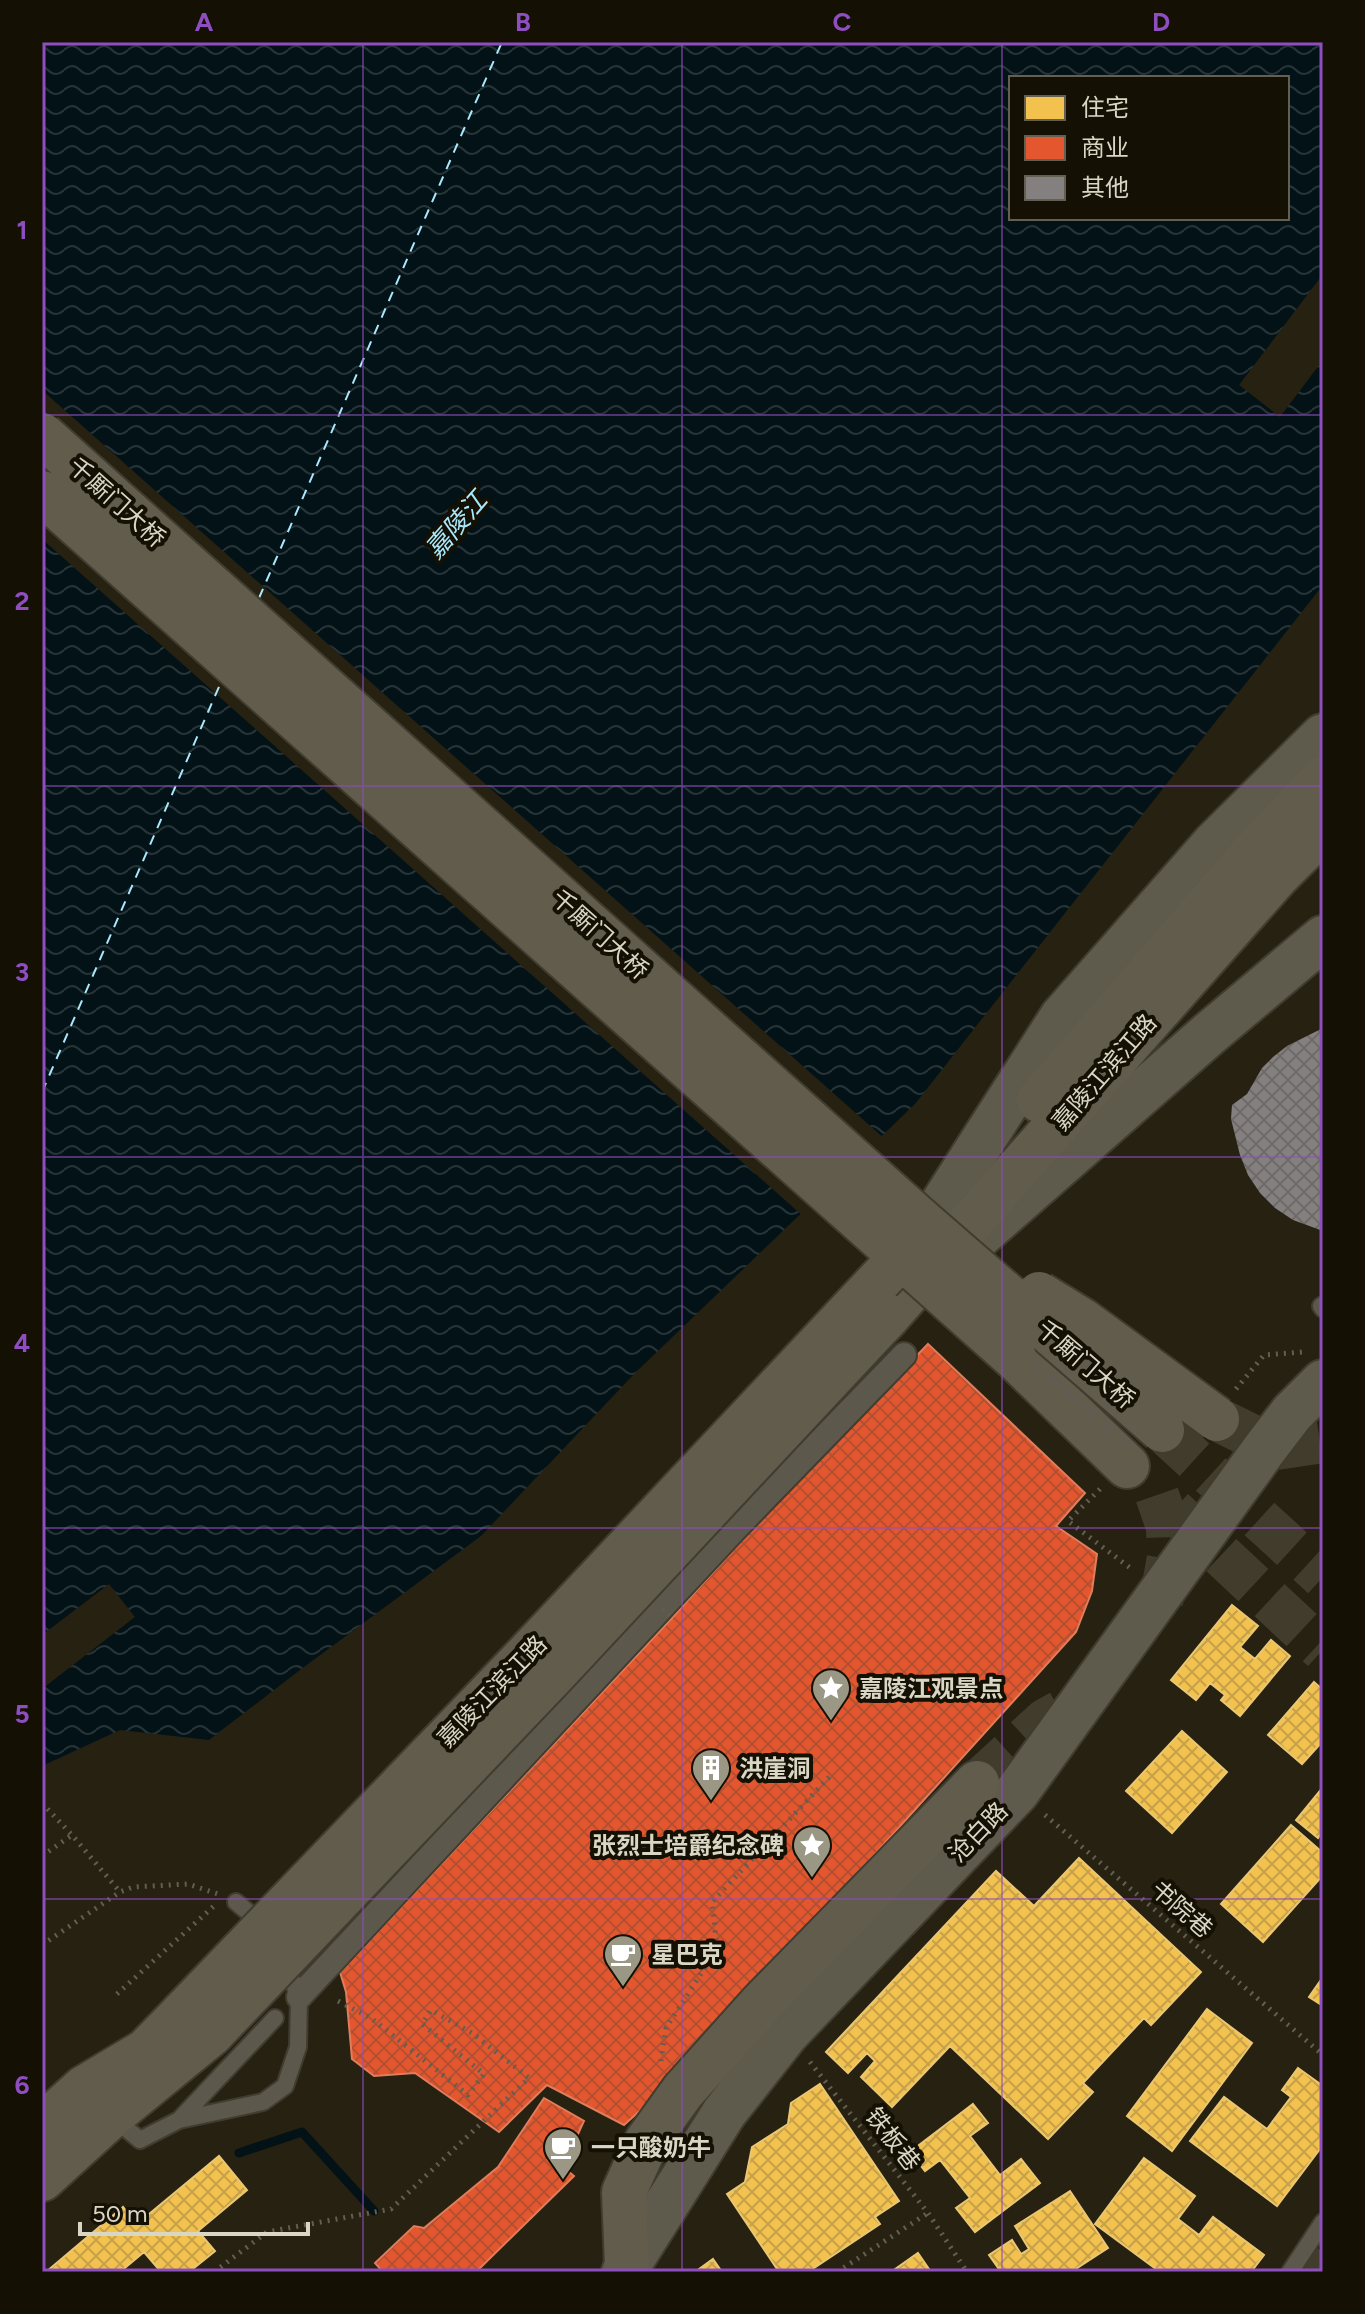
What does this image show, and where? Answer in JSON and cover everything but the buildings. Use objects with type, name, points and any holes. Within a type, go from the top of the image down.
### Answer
[{"type":"main road","name":"千厮门大桥","points":[[42,435],[921,1227],[1162,1430]]},
{"type":"main road","name":"千厮门大桥","points":[[42,493],[1014,1357],[1115,1477]]},
{"type":"main road","name":"嘉陵江滨江路","points":[[921,1227],[1062,1017],[1214,844],[1323,736]]},
{"type":"main road","name":"嘉陵江滨江路","points":[[42,2179],[111,2116],[197,2024],[528,1654],[921,1227],[1323,778]]},
{"type":"main road","name":"嘉陵江滨江路","points":[[896,1336],[1277,876],[1323,830]]},
{"type":"main road","name":"嘉陵江滨江路","points":[[42,2126],[84,2088],[197,2024],[896,1336],[1210,1033],[1323,938]]},
{"type":"main road","points":[[921,1227],[1225,1405]]},
{"type":"main road","name":"沧白路","points":[[625,2268],[724,2113],[787,2033],[997,1787],[1292,1413],[1315,1367]]},
{"type":"main road","points":[[625,2268],[624,2192],[647,2141],[683,2091],[761,2004],[997,1787]]},
{"type":"street","points":[[304,1991],[733,1531],[896,1336]]},
{"type":"lane","points":[[111,2116],[140,2140],[179,2120],[263,2102],[285,2086],[298,2047],[304,1991],[273,1933],[230,1899]]},
{"type":"lane","points":[[179,2120],[275,2018]]},
{"type":"lane","points":[[1290,2272],[1323,2222]]},
{"type":"path","points":[[1225,1405],[1264,1355],[1315,1367]]},
{"type":"path","points":[[1115,1477],[1068,1521],[1140,1576]]},
{"type":"path","points":[[659,2071],[666,2028],[717,1949],[712,1902],[832,1774]]},
{"type":"path","name":"书院巷","points":[[997,1787],[1323,2055]]},
{"type":"path","points":[[42,1803],[120,1892]]},
{"type":"path","points":[[42,1856],[72,1835]]},
{"type":"path","points":[[42,1945],[120,1892],[133,1887],[188,1884]]},
{"type":"path","points":[[117,1994],[230,1899]]},
{"type":"path","points":[[214,2272],[267,2232],[391,2209],[529,2078],[472,2033],[431,2010],[422,2024],[484,2074],[468,2095],[371,2018],[304,1991]]},
{"type":"path","name":"铁板巷","points":[[787,2033],[928,2213],[967,2272]]},
{"type":"path","points":[[837,2272],[928,2213]]},
{"type":"water","name":"嘉陵江","points":[[42,42],[1323,42],[1323,585],[915,1104],[634,1374],[481,1536],[209,1740],[120,1730],[42,1766]]},
{"type":"pier","points":[[1323,274],[1323,360],[1280,417],[1239,385]]},
{"type":"pier","points":[[42,390],[885,1139],[804,1217],[42,539]]},
{"type":"pier","points":[[109,1584],[135,1617],[42,1689],[42,1635]]},
{"type":"waterway","points":[[239,2153],[302,2132],[374,2211]]},
{"type":"ferry route","points":[[259,598],[502,42]]},
{"type":"ferry route","points":[[42,1092],[222,680]]},
{"type":"tunnel","points":[[1217,1419],[1276,1448],[1323,1441]]},
{"type":"tunnel","points":[[1162,1430],[1323,1577]]},
{"type":"tunnel","points":[[1157,1495],[1168,1527],[1169,1557],[1161,1602]]},
{"type":"tunnel","points":[[1173,1510],[1323,1650]]},
{"type":"tunnel","points":[[977,1783],[1046,1720],[1083,1700]]},
{"type":"tunnel","points":[[1309,2272],[1323,2252]]},
{"type":"railway","points":[[42,454],[1140,1428]]},
{"type":"railway","points":[[42,483],[1126,1444]]},
{"type":"place","name":"嘉陵江观景点","points":[[831,1722]]},
{"type":"place","name":"洪崖洞","points":[[711,1802]]},
{"type":"place","name":"张烈士培爵纪念碑","points":[[812,1879]]},
{"type":"place","name":"星巴克","points":[[623,1988]]},
{"type":"place","name":"一只酸奶牛","points":[[563,2181]]}]
